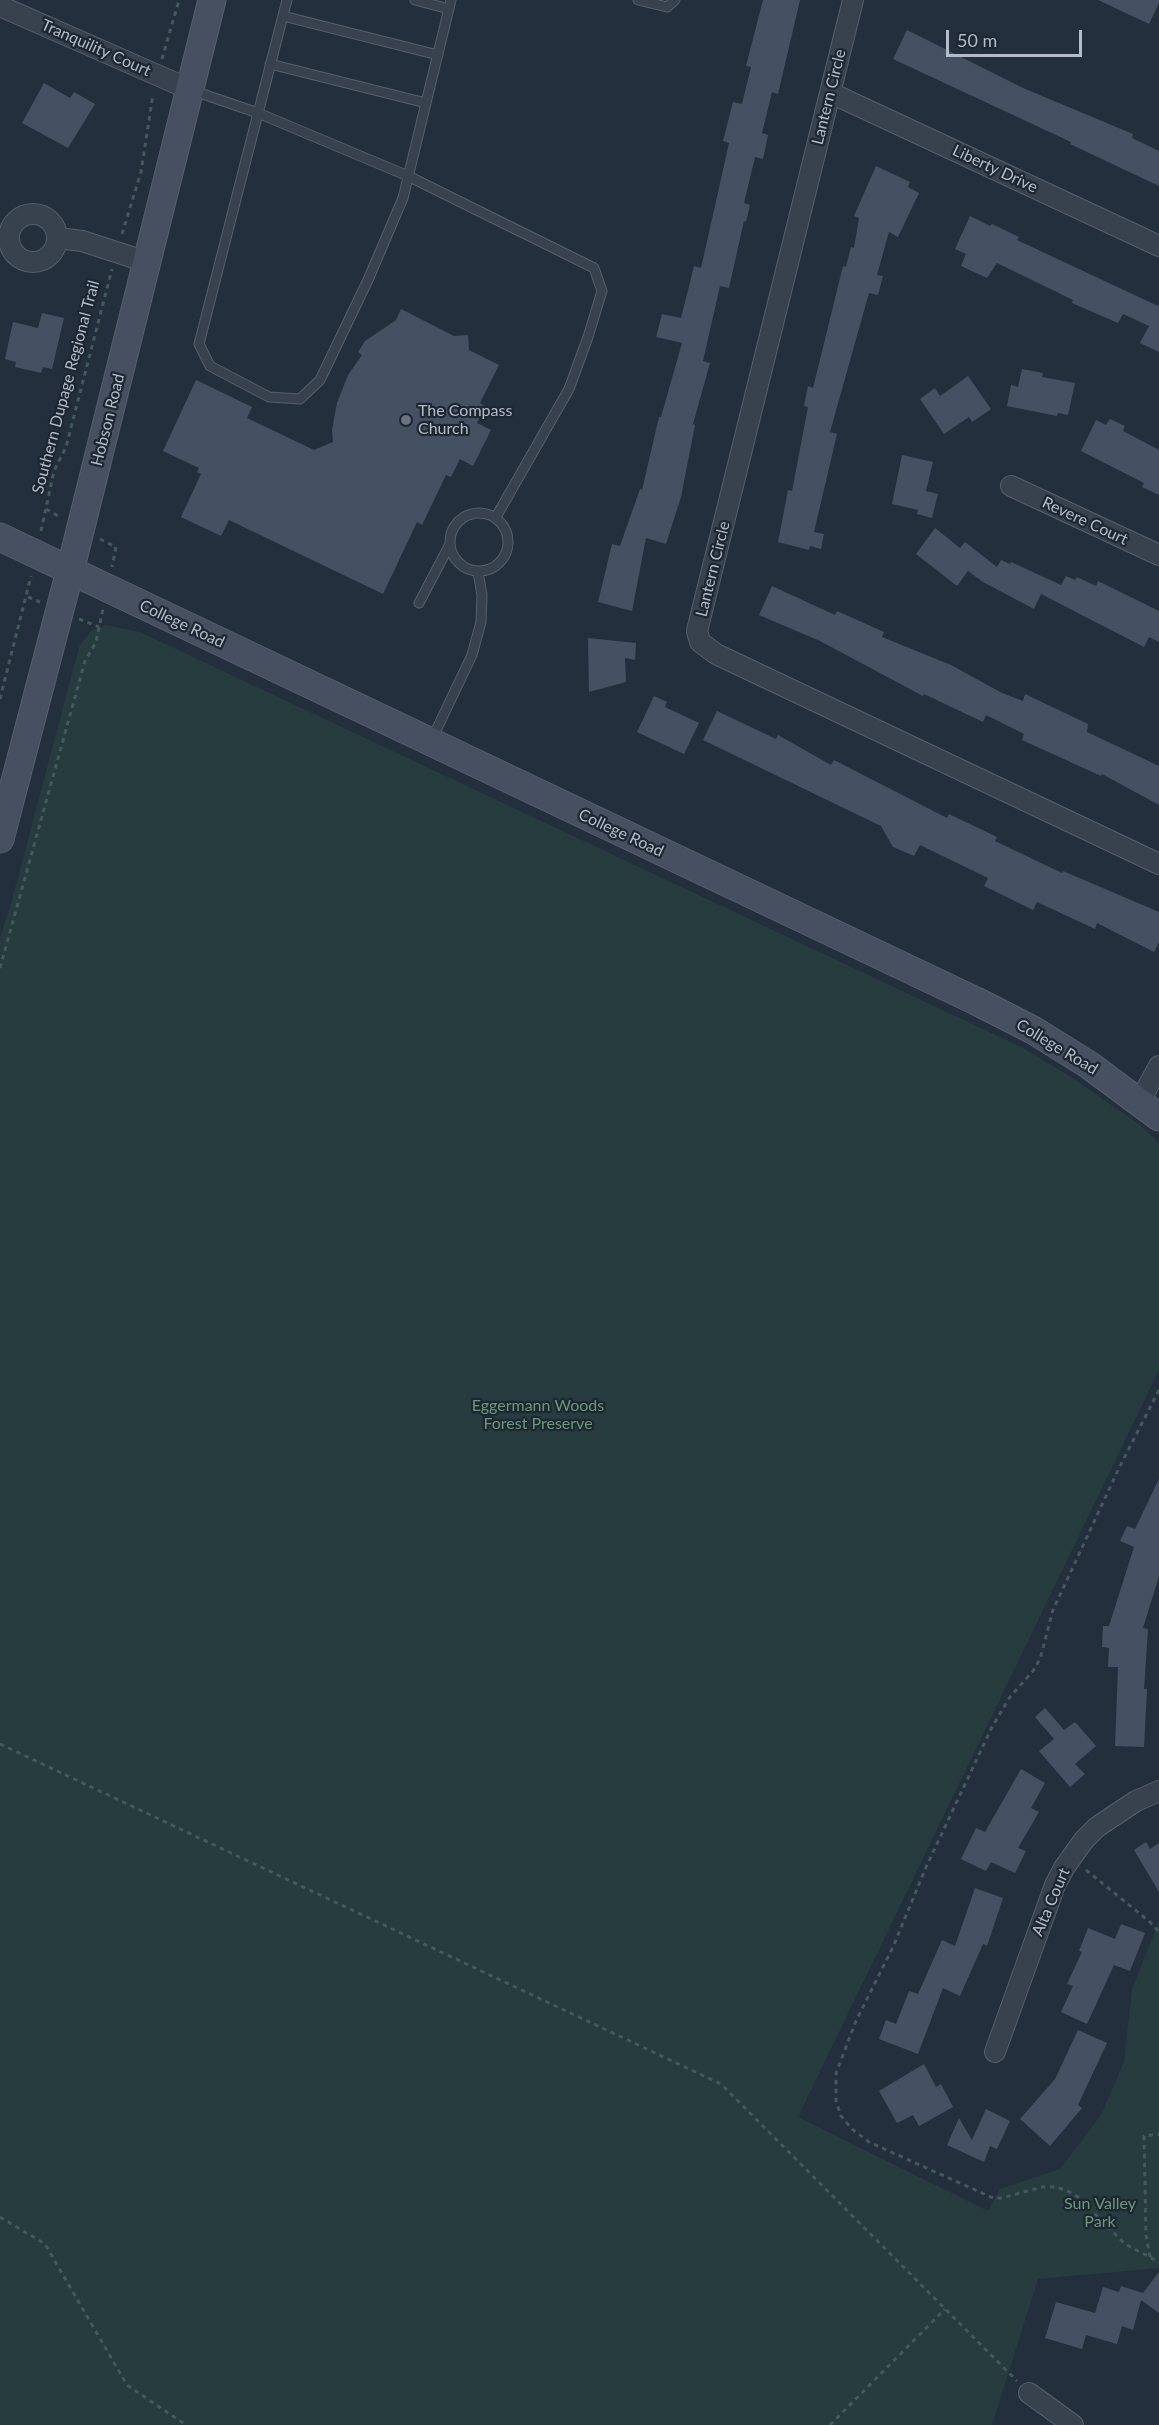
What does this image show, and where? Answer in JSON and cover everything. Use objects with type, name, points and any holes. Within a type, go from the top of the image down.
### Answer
[{"type":"main road","name":"Hobson Road","points":[[0,839],[70,571],[212,0]]},
{"type":"main road","name":"College Road","points":[[0,537],[976,1001],[1065,1050],[1149,1109]]},
{"type":"street","name":"Lantern Circle","points":[[854,0],[697,631],[700,642],[716,654],[1159,864]]},
{"type":"street","name":"Tranquility Court","points":[[0,6],[191,90]]},
{"type":"street","name":"Liberty Drive","points":[[831,93],[1159,246]]},
{"type":"street","points":[[58,238],[82,241],[147,262]]},
{"type":"street","name":"Revere Court","points":[[1011,486],[1159,555]]},
{"type":"street","points":[[1149,1109],[1159,1066]]},
{"type":"street","name":"Alta Court","points":[[995,2052],[1055,1886],[1072,1856],[1084,1840],[1112,1816],[1136,1801],[1159,1791]]},
{"type":"street","points":[[1029,2393],[1073,2425]]},
{"type":"lane","points":[[287,0],[199,344],[210,366],[269,397],[300,399],[320,380],[403,198],[450,4],[415,0]]},
{"type":"lane","points":[[638,0],[667,7],[675,0]]},
{"type":"lane","points":[[283,16],[438,55]]},
{"type":"lane","points":[[270,64],[426,103]]},
{"type":"lane","points":[[191,90],[258,113],[408,176],[594,268],[602,291],[569,389],[496,517]]},
{"type":"lane","points":[[475,513],[485,513],[496,517],[508,536],[504,558],[493,568],[478,572],[458,563],[452,554],[450,544],[451,533],[456,524],[464,516],[475,513]]},
{"type":"lane","points":[[419,603],[450,544]]},
{"type":"lane","points":[[430,742],[472,656],[481,622],[482,595],[478,572]]},
{"type":"path","points":[[164,53],[179,0]]},
{"type":"path","points":[[124,229],[141,172],[154,87]]},
{"type":"path","name":"Southern Dupage Regional Trail","points":[[46,509],[54,471],[66,447],[111,271]]},
{"type":"path","points":[[0,699],[27,593]]},
{"type":"path","points":[[0,968],[85,661],[96,642],[99,627]]},
{"type":"path","points":[[1159,1390],[1119,1468],[1053,1610],[1040,1659],[1033,1671],[1010,1697],[992,1727],[927,1865],[893,1947],[856,2021],[836,2073],[836,2101],[841,2116],[852,2129],[869,2142],[993,2198],[1002,2198],[1042,2187],[1066,2190],[1078,2197],[1125,2244],[1159,2262]]},
{"type":"path","points":[[0,1744],[721,2084],[1029,2393]]},
{"type":"path","points":[[1072,1856],[1159,1932]]},
{"type":"path","points":[[1150,2257],[1146,2235],[1144,2136],[1159,2134]]},
{"type":"path","points":[[0,2217],[45,2244],[127,2385],[186,2425]]},
{"type":"path","points":[[830,2425],[945,2309]]},
{"type":"green space","name":"Eggermann Woods Forest Preserve","points":[[106,625],[140,632],[1021,1047],[1071,1077],[1139,1124],[1159,1143],[1159,1370],[798,2117],[988,2211],[1000,2189],[1060,2169],[1101,2115],[1124,2062],[1132,1989],[1159,1921],[1159,2268],[1038,2279],[992,2425],[0,2425],[0,937],[11,904],[79,647],[91,631]]},
{"type":"building","points":[[763,0],[800,0],[778,94],[772,92],[762,133],[768,135],[763,159],[755,157],[744,203],[750,205],[746,222],[744,221],[729,288],[720,286],[703,361],[710,363],[693,424],[695,425],[681,497],[666,544],[646,538],[632,611],[598,602],[612,544],[620,546],[640,489],[642,490],[659,417],[661,417],[682,343],[656,337],[662,314],[681,318],[694,266],[701,268],[729,143],[723,141],[733,102],[742,104],[751,67],[746,66]]},
{"type":"building","points":[[1098,0],[1159,0],[1159,3],[1149,24]]},
{"type":"building","points":[[907,30],[1023,88],[1133,134],[1132,138],[1159,151],[1159,186],[893,59]]},
{"type":"building","points":[[44,83],[70,98],[74,92],[95,104],[68,148],[22,123]]},
{"type":"building","points":[[876,166],[910,182],[908,187],[919,193],[898,237],[889,232],[877,275],[883,276],[878,295],[869,293],[830,432],[837,434],[814,532],[824,534],[821,549],[810,546],[809,550],[778,542],[788,490],[792,491],[808,407],[804,406],[808,386],[813,388],[843,266],[846,267],[851,247],[854,248],[859,218],[854,216]]},
{"type":"building","points":[[970,216],[990,226],[992,224],[1019,237],[1017,240],[1158,306],[1159,304],[1159,352],[1140,343],[1149,326],[1123,314],[1118,323],[1072,303],[1073,300],[997,263],[987,278],[961,266],[966,254],[955,249]]},
{"type":"building","points":[[401,309],[454,336],[468,335],[469,350],[499,365],[480,403],[485,406],[477,423],[491,430],[473,466],[460,459],[451,477],[446,475],[422,525],[417,522],[383,594],[229,520],[221,536],[181,517],[201,474],[197,472],[199,468],[163,451],[196,380],[252,407],[247,418],[314,450],[333,442],[332,430],[337,403],[348,375],[362,355],[358,352],[365,341],[396,320]]},
{"type":"building","points":[[42,313],[64,318],[52,369],[43,367],[41,373],[15,367],[16,362],[5,359],[13,322],[38,328]]},
{"type":"building","points":[[1022,369],[1043,373],[1042,377],[1075,383],[1068,415],[1058,413],[1057,416],[1007,406],[1011,385],[1018,387]]},
{"type":"building","points":[[968,376],[991,409],[972,422],[969,417],[944,434],[920,399],[935,388],[940,396]]},
{"type":"building","points":[[1110,419],[1125,426],[1123,431],[1159,450],[1159,495],[1142,487],[1144,483],[1081,451],[1096,420],[1106,425]]},
{"type":"building","points":[[902,455],[933,462],[926,491],[938,494],[932,518],[917,514],[918,510],[892,504]]},
{"type":"building","points":[[935,528],[960,548],[965,542],[997,567],[1001,560],[1010,564],[1011,562],[1061,585],[1066,576],[1075,580],[1077,577],[1096,586],[1098,581],[1159,611],[1159,642],[1149,637],[1144,647],[1041,594],[1034,609],[983,582],[968,571],[957,586],[916,554]]},
{"type":"building","points":[[772,586],[835,615],[837,611],[884,632],[882,637],[951,665],[1002,693],[1023,701],[1025,694],[1088,724],[1087,732],[1159,766],[1159,805],[1102,774],[1101,776],[1022,740],[1024,734],[986,715],[983,722],[924,694],[923,696],[820,641],[759,615]]},
{"type":"building","points":[[588,638],[636,643],[635,660],[625,658],[626,682],[589,692]]},
{"type":"building","points":[[654,696],[667,702],[665,707],[699,723],[684,754],[637,732]]},
{"type":"building","points":[[717,711],[776,739],[778,735],[831,765],[834,760],[947,818],[949,814],[997,837],[995,841],[1062,873],[1063,871],[1159,912],[1159,942],[1154,952],[1097,923],[1095,929],[1037,902],[1033,910],[984,886],[988,878],[920,845],[914,856],[893,847],[881,826],[703,740]]},
{"type":"building","points":[[1159,1479],[1159,1576],[1143,1628],[1148,1629],[1144,1689],[1147,1689],[1144,1747],[1115,1746],[1118,1667],[1108,1667],[1109,1648],[1102,1647],[1103,1626],[1109,1626],[1134,1547],[1120,1541],[1127,1526],[1135,1529]]},
{"type":"building","points":[[1045,1708],[1064,1730],[1075,1722],[1096,1746],[1075,1764],[1085,1774],[1070,1787],[1039,1751],[1054,1739],[1035,1717]]},
{"type":"building","points":[[1021,1769],[1045,1783],[1031,1808],[1039,1812],[1018,1848],[1026,1851],[1015,1873],[991,1862],[986,1871],[961,1859],[976,1828],[985,1832]]},
{"type":"building","points":[[1146,1842],[1150,1849],[1159,1843],[1159,1892],[1134,1850]]},
{"type":"building","points":[[975,1888],[1003,1898],[987,1946],[983,1944],[960,1996],[943,1988],[918,2054],[879,2039],[886,2020],[896,2024],[909,1991],[918,1994],[942,1940],[955,1946]]},
{"type":"building","points":[[1121,1924],[1145,1933],[1130,1971],[1114,1965],[1087,2024],[1061,2012],[1073,1986],[1067,1984],[1082,1952],[1079,1951],[1088,1928],[1115,1939]]},
{"type":"building","points":[[1078,2030],[1107,2043],[1078,2105],[1082,2108],[1050,2146],[1020,2119],[1055,2079]]},
{"type":"building","points":[[924,2064],[936,2087],[941,2084],[953,2107],[919,2126],[913,2115],[897,2123],[879,2091]]},
{"type":"building","points":[[986,2109],[1010,2121],[997,2149],[990,2146],[984,2162],[947,2145],[959,2118],[972,2140]]},
{"type":"building","points":[[1159,2272],[1159,2313],[1141,2300],[1133,2330],[1122,2326],[1117,2344],[1086,2335],[1082,2349],[1045,2338],[1056,2302],[1095,2313],[1103,2287],[1119,2292],[1121,2286],[1143,2293]]},
{"type":"place","name":"The Compass Church","points":[[406,420]]},
{"type":"park label","name":"Sun Valley Park","points":[[1100,2213]]}]
